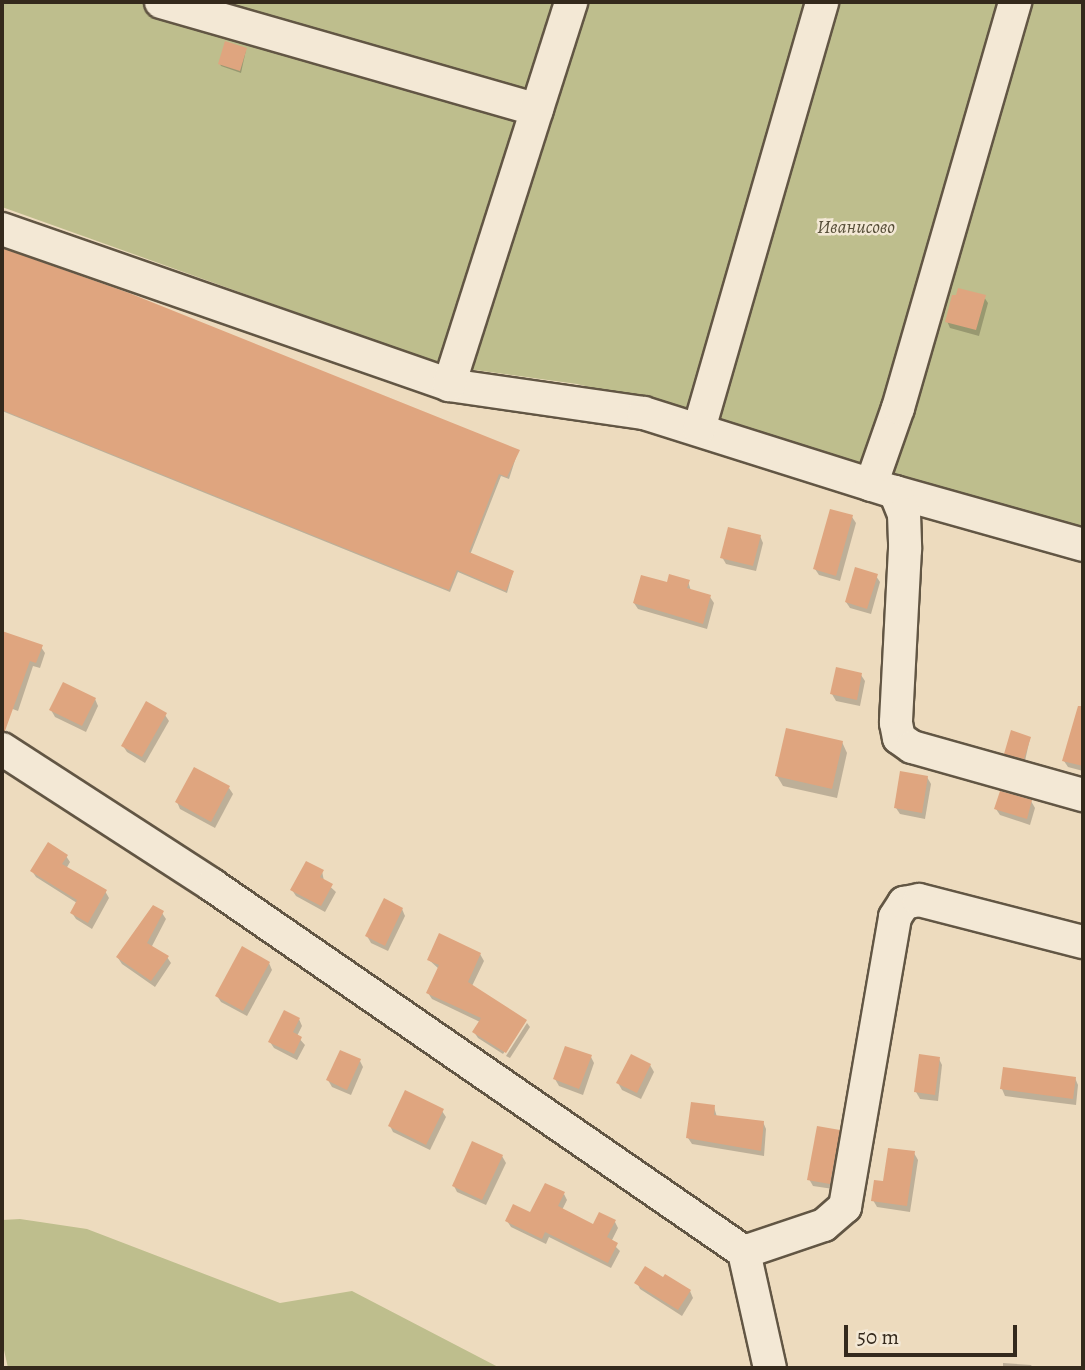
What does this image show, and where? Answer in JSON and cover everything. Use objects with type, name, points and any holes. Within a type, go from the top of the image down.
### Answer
[{"type":"street","points":[[161,2],[537,110]]},
{"type":"street","points":[[449,385],[571,2]]},
{"type":"street","points":[[699,429],[822,2]]},
{"type":"street","points":[[883,489],[898,408],[1015,2]]},
{"type":"street","points":[[2,229],[449,385],[645,413],[883,489],[1083,545]]},
{"type":"street","points":[[883,489],[904,514],[905,549],[896,723],[899,738],[912,747],[1083,794]]},
{"type":"street","points":[[2,749],[223,892],[744,1252],[770,1368]]},
{"type":"street","points":[[744,1252],[824,1225],[845,1207],[895,917],[904,903],[919,900],[1083,942]]},
{"type":"green space","name":"Иванисово","points":[[2,2],[1083,2],[1083,520],[1080,529],[713,418],[577,384],[446,366],[2,207]]},
{"type":"green space","points":[[20,1219],[87,1229],[280,1303],[352,1291],[500,1368],[8,1368],[2,1341],[2,1220]]},
{"type":"building","points":[[225,41],[247,48],[240,71],[218,64]]},
{"type":"building","points":[[2,248],[129,293],[520,450],[507,477],[499,474],[469,552],[514,571],[506,591],[457,570],[449,590],[2,410]]},
{"type":"building","points":[[958,288],[986,295],[976,330],[945,322],[952,295],[956,295]]},
{"type":"building","points":[[830,509],[853,515],[836,576],[813,569]]},
{"type":"building","points":[[728,527],[761,535],[753,566],[720,558]]},
{"type":"building","points":[[855,567],[878,574],[867,609],[845,602]]},
{"type":"building","points":[[669,574],[690,580],[687,588],[711,595],[703,624],[633,603],[641,575],[667,582]]},
{"type":"building","points":[[2,631],[43,645],[36,663],[30,661],[5,731],[2,731]]},
{"type":"building","points":[[836,667],[862,673],[857,700],[830,694]]},
{"type":"building","points":[[63,682],[96,698],[82,726],[49,710]]},
{"type":"building","points":[[146,701],[167,713],[142,757],[121,746]]},
{"type":"building","points":[[1078,706],[1083,706],[1083,766],[1062,761]]},
{"type":"building","points":[[786,728],[843,741],[832,789],[775,776]]},
{"type":"building","points":[[1011,730],[1031,737],[1024,759],[1004,754]]},
{"type":"building","points":[[194,767],[230,786],[211,822],[175,802]]},
{"type":"building","points":[[900,771],[928,776],[922,813],[894,808]]},
{"type":"building","points":[[1000,791],[1032,800],[1027,819],[994,809]]},
{"type":"building","points":[[48,842],[68,855],[62,864],[107,890],[88,923],[70,913],[77,900],[30,871]]},
{"type":"building","points":[[306,861],[324,870],[320,877],[333,884],[321,906],[290,890]]},
{"type":"building","points":[[384,898],[403,908],[385,946],[365,936]]},
{"type":"building","points":[[153,905],[164,911],[147,943],[169,956],[151,981],[116,957]]},
{"type":"building","points":[[439,933],[481,953],[468,982],[527,1020],[506,1053],[472,1032],[481,1018],[426,993],[439,965],[427,960]]},
{"type":"building","points":[[242,946],[270,962],[243,1011],[215,996]]},
{"type":"building","points":[[284,1010],[300,1018],[293,1032],[302,1037],[294,1054],[268,1042]]},
{"type":"building","points":[[565,1046],[592,1055],[579,1089],[553,1079]]},
{"type":"building","points":[[340,1050],[361,1059],[347,1090],[326,1080]]},
{"type":"building","points":[[631,1054],[651,1064],[637,1093],[616,1083]]},
{"type":"building","points":[[919,1054],[940,1057],[935,1095],[914,1092]]},
{"type":"building","points":[[1003,1067],[1076,1077],[1073,1099],[1000,1089]]},
{"type":"building","points":[[405,1090],[444,1109],[426,1145],[388,1126]]},
{"type":"building","points":[[691,1102],[715,1105],[714,1115],[764,1121],[761,1151],[686,1138]]},
{"type":"building","points":[[817,1126],[840,1130],[830,1184],[807,1180]]},
{"type":"building","points":[[472,1141],[503,1155],[482,1200],[452,1186]]},
{"type":"building","points":[[888,1148],[915,1151],[907,1206],[871,1201],[874,1180],[883,1181]]},
{"type":"building","points":[[545,1183],[565,1192],[558,1206],[593,1224],[599,1212],[616,1220],[607,1237],[618,1243],[608,1263],[545,1232],[542,1239],[505,1221],[513,1204],[530,1212]]},
{"type":"building","points":[[645,1266],[663,1277],[665,1274],[691,1290],[678,1310],[634,1283]]}]
